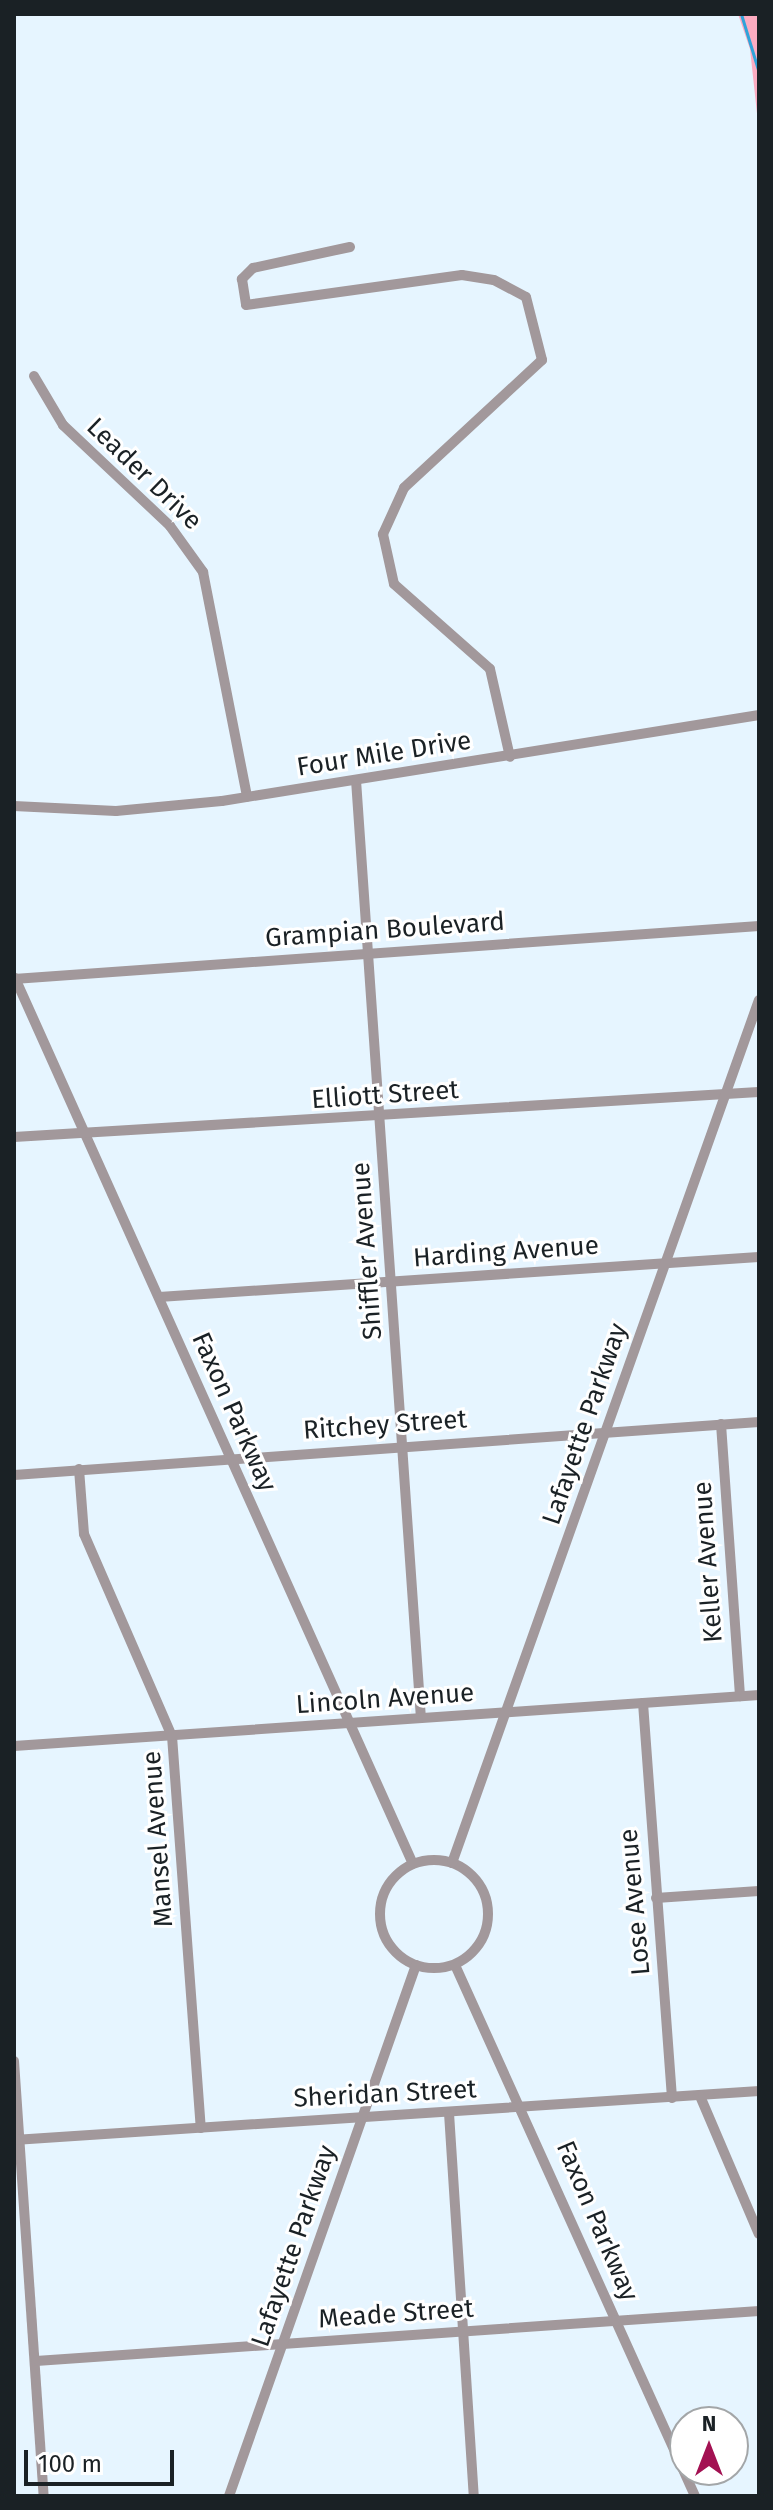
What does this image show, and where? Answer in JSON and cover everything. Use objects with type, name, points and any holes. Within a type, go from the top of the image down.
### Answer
[{"type":"street","points":[[350,247],[253,268],[242,279],[246,305],[462,275],[494,280],[526,297],[542,360],[404,488],[383,534],[394,584],[490,669],[510,757]]},
{"type":"street","name":"Leader Drive","points":[[34,376],[63,425],[170,526],[203,572],[247,797]]},
{"type":"street","name":"Four Mile Drive","points":[[14,806],[116,811],[247,797],[759,715]]},
{"type":"street","name":"Shiffler Avenue","points":[[356,780],[421,1718]]},
{"type":"street","name":"Grampian Boulevard","points":[[15,978],[759,926]]},
{"type":"street","name":"Faxon Parkway","points":[[15,978],[413,1864]]},
{"type":"street","name":"Lafayette Parkway","points":[[452,1863],[759,1000]]},
{"type":"street","name":"Elliott Street","points":[[14,1137],[87,1138],[759,1092]]},
{"type":"street","name":"Harding Avenue","points":[[159,1297],[759,1257]]},
{"type":"street","name":"Ritchey Street","points":[[14,1475],[759,1422]]},
{"type":"street","name":"Keller Avenue","points":[[721,1424],[740,1696]]},
{"type":"street","name":"Mansel Avenue","points":[[79,1469],[84,1534],[172,1736],[201,2128]]},
{"type":"street","name":"Lincoln Avenue","points":[[14,1746],[759,1695]]},
{"type":"street","name":"Lose Avenue","points":[[643,1703],[672,2098]]},
{"type":"street","points":[[452,1863],[476,1880],[488,1913],[481,1942],[455,1965],[416,1965],[389,1944],[380,1911],[387,1887],[413,1864],[452,1863]]},
{"type":"street","points":[[656,1898],[759,1891]]},
{"type":"street","name":"Lafayette Parkway","points":[[229,2496],[416,1965]]},
{"type":"street","name":"Faxon Parkway","points":[[455,1965],[523,2108],[695,2496]]},
{"type":"street","points":[[14,2061],[17,2140],[44,2496]]},
{"type":"street","name":"Sheridan Street","points":[[17,2140],[759,2091]]},
{"type":"street","points":[[700,2096],[759,2234]]},
{"type":"street","points":[[449,2113],[474,2496]]},
{"type":"street","name":"Meade Street","points":[[36,2361],[759,2311]]},
{"type":"shaded area","points":[[738,14],[759,14],[759,132],[750,49]]},
{"type":"waterway","points":[[741,14],[759,73]]}]
